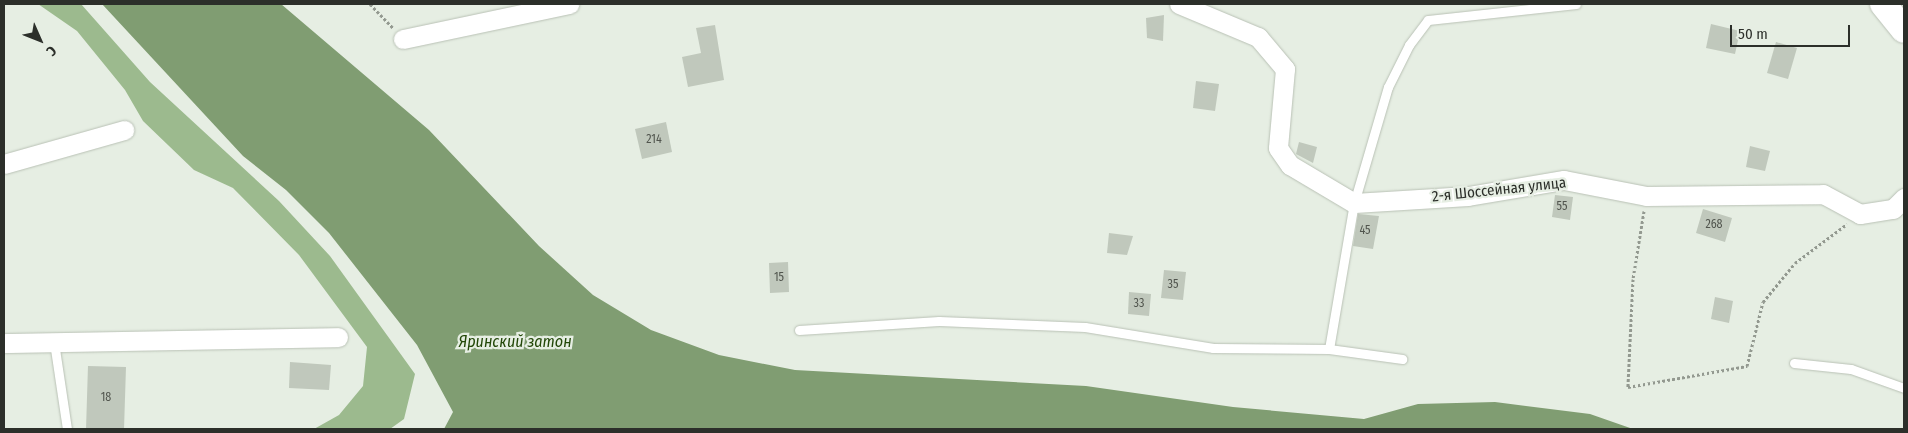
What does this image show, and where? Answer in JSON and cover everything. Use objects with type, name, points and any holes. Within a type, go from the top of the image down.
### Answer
[{"type":"street","points":[[403,39],[569,4]]},
{"type":"street","points":[[1179,4],[1214,21],[1258,37],[1285,69],[1278,148],[1290,165],[1354,203]]},
{"type":"street","points":[[1883,4],[1904,30]]},
{"type":"street","points":[[4,164],[124,130]]},
{"type":"street","name":"2-я Шоссейная улица","points":[[1354,203],[1468,196],[1564,180],[1646,196],[1823,194],[1860,214]]},
{"type":"street","points":[[1860,214],[1893,209],[1904,198]]},
{"type":"street","points":[[4,343],[338,337]]},
{"type":"lane","points":[[1329,349],[1354,203],[1388,86],[1428,20],[1576,4]]},
{"type":"lane","points":[[799,330],[939,321],[1085,327],[1212,348],[1329,349],[1402,359]]},
{"type":"lane","points":[[54,342],[67,429]]},
{"type":"lane","points":[[1794,363],[1851,369],[1904,388]]},
{"type":"path","points":[[370,4],[403,39]]},
{"type":"path","points":[[1646,196],[1633,279],[1628,387],[1747,366],[1763,302],[1795,264],[1860,214]]},
{"type":"shaded area","points":[[38,4],[81,4],[150,82],[279,201],[330,256],[415,374],[404,419],[390,429],[314,429],[339,415],[363,386],[367,347],[299,255],[233,188],[194,170],[143,121],[125,90],[77,31]]},
{"type":"water","name":"Яринский затон","points":[[102,4],[281,4],[429,130],[539,246],[593,295],[651,330],[719,355],[795,370],[1086,386],[1233,407],[1364,419],[1418,404],[1495,402],[1590,414],[1633,429],[444,429],[453,412],[417,345],[329,233],[286,190],[243,156]]},
{"type":"building","points":[[1164,15],[1163,41],[1147,38],[1146,18]]},
{"type":"building","points":[[1711,24],[1740,31],[1735,54],[1706,48]]},
{"type":"building","points":[[715,25],[724,80],[688,87],[682,57],[701,53],[696,28]]},
{"type":"building","points":[[1776,42],[1797,48],[1788,79],[1767,73]]},
{"type":"building","points":[[1196,81],[1219,84],[1215,111],[1193,108]]},
{"type":"building","points":[[666,122],[672,152],[642,159],[635,129]]},
{"type":"building","points":[[1299,142],[1317,147],[1313,163],[1296,154]]},
{"type":"building","points":[[1750,146],[1770,151],[1765,171],[1746,167]]},
{"type":"building","points":[[1555,195],[1573,197],[1570,220],[1552,217]]},
{"type":"building","points":[[1703,209],[1732,218],[1725,242],[1696,233]]},
{"type":"building","points":[[1358,214],[1379,216],[1373,249],[1353,246]]},
{"type":"building","points":[[1109,233],[1133,236],[1127,255],[1107,253]]},
{"type":"building","points":[[788,262],[789,292],[770,293],[769,263]]},
{"type":"building","points":[[1164,270],[1186,272],[1183,300],[1161,298]]},
{"type":"building","points":[[1129,292],[1151,294],[1149,316],[1128,314]]},
{"type":"building","points":[[1715,297],[1733,301],[1729,323],[1711,319]]},
{"type":"building","points":[[290,362],[331,365],[329,390],[289,388]]},
{"type":"building","points":[[88,366],[126,367],[124,429],[86,429]]}]
